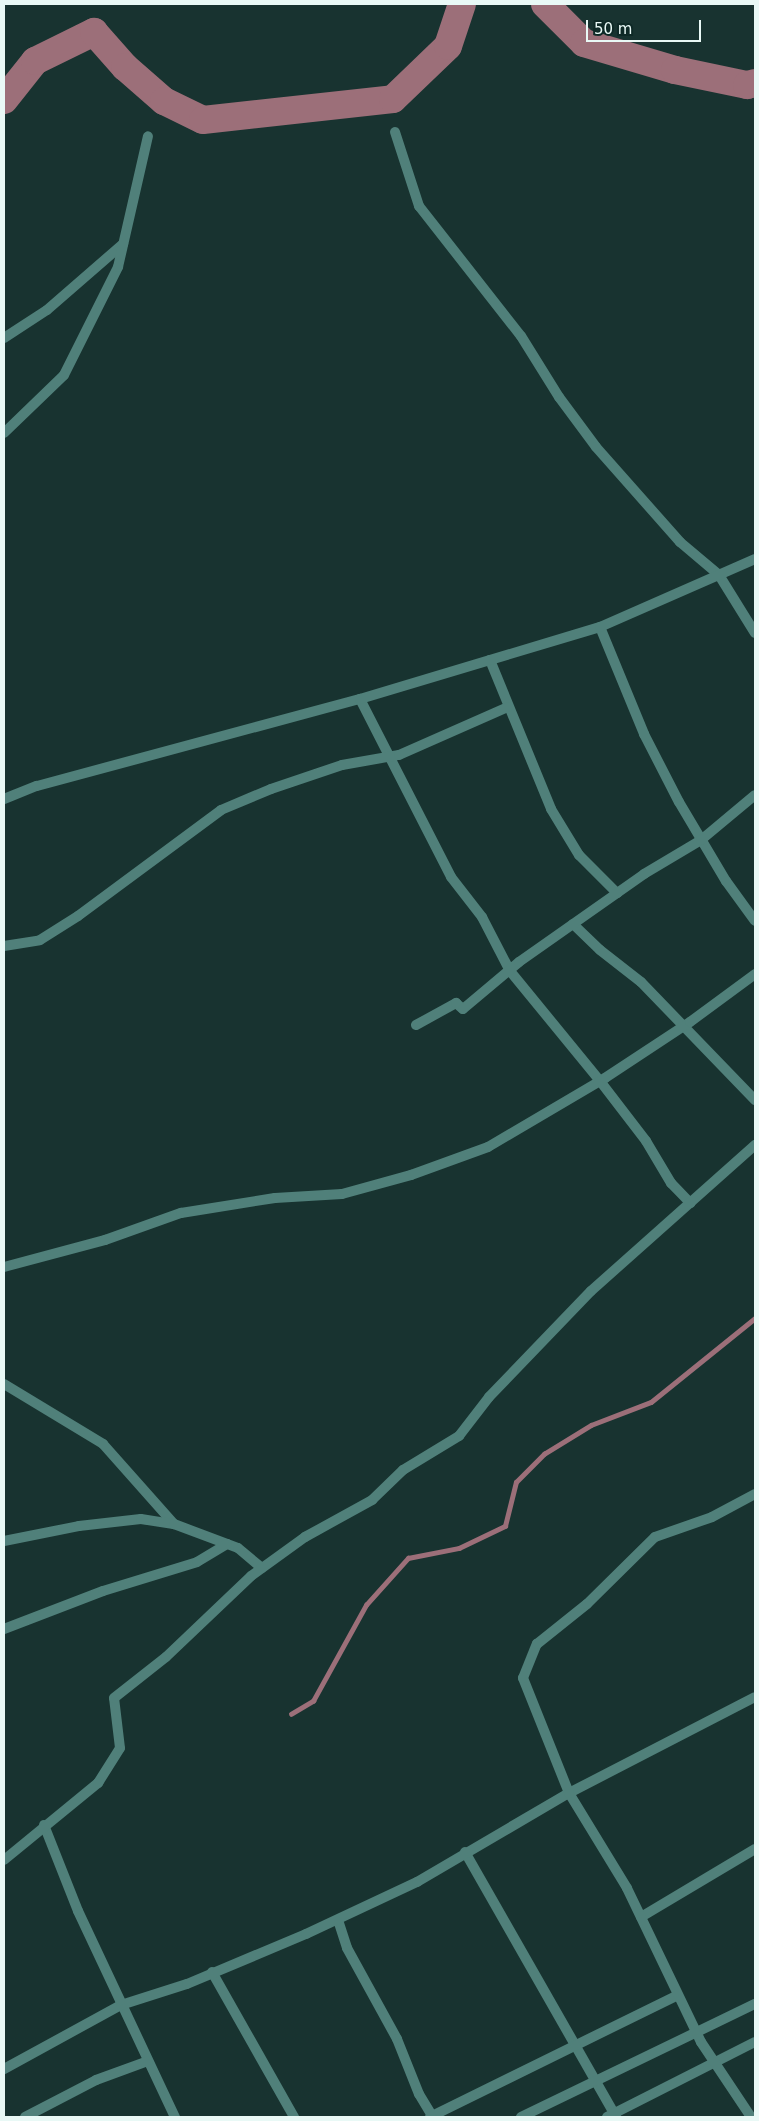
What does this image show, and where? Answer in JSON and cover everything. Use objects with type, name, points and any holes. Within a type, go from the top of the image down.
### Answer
[{"type":"street","points":[[396,132],[420,206],[521,336],[559,398],[596,447],[680,542],[719,575],[755,633]]},
{"type":"street","points":[[4,433],[64,374],[118,268],[148,136]]},
{"type":"street","points":[[4,338],[47,310],[123,244]]},
{"type":"street","points":[[4,799],[37,786],[360,699],[600,626],[755,560]]},
{"type":"street","points":[[600,626],[644,734],[701,840],[755,921]]},
{"type":"street","points":[[490,660],[551,809],[579,855],[617,893]]},
{"type":"street","points":[[360,699],[451,877],[482,917],[510,971],[600,1081],[646,1141],[672,1183],[690,1203]]},
{"type":"street","points":[[4,946],[40,940],[222,810],[271,789],[342,765],[391,757],[508,707]]},
{"type":"street","points":[[416,1025],[456,1003],[463,1010],[510,971],[573,924],[617,893],[701,840],[755,795]]},
{"type":"street","points":[[573,924],[600,950],[641,982],[755,1100]]},
{"type":"street","points":[[4,1267],[14,1262],[105,1240],[181,1212],[275,1198],[342,1194],[410,1175],[488,1147],[600,1081],[684,1027],[755,974]]},
{"type":"street","points":[[4,1860],[44,1825],[98,1783],[120,1748],[114,1698],[166,1657],[262,1568],[305,1537],[372,1500],[403,1470],[458,1436],[489,1398],[591,1291],[755,1144]]},
{"type":"street","points":[[4,1384],[102,1444],[174,1524]]},
{"type":"street","points":[[751,2117],[696,2030],[641,1917],[569,1793],[523,1678],[537,1644],[587,1604],[655,1537],[712,1517],[755,1494]]},
{"type":"street","points":[[4,1541],[79,1526],[141,1519],[174,1524],[238,1548],[262,1568]]},
{"type":"street","points":[[4,1629],[103,1591],[198,1562],[227,1544]]},
{"type":"street","points":[[4,2069],[121,2005],[212,1972],[338,1920],[417,1882],[465,1852],[569,1793],[755,1697]]},
{"type":"street","points":[[44,1825],[121,2005],[175,2117]]},
{"type":"street","points":[[641,1917],[755,1849]]},
{"type":"street","points":[[465,1852],[574,2048],[594,2080],[612,2116],[755,2042]]},
{"type":"street","points":[[338,1920],[347,1948],[397,2039],[419,2094],[432,2117],[678,1995]]},
{"type":"street","points":[[212,1972],[294,2117]]},
{"type":"street","points":[[521,2117],[696,2030],[755,2004]]},
{"type":"street","points":[[25,2117],[96,2080],[148,2061]]},
{"type":"waterway","points":[[4,100],[35,61],[94,32],[125,67],[164,101],[203,120],[393,99],[448,46],[462,4]]},
{"type":"waterway","points":[[545,4],[584,43],[675,70],[747,85],[755,83]]},
{"type":"waterway","points":[[291,1714],[313,1701],[366,1605],[408,1558],[459,1548],[505,1526],[516,1482],[544,1454],[591,1425],[651,1402],[755,1318]]}]
